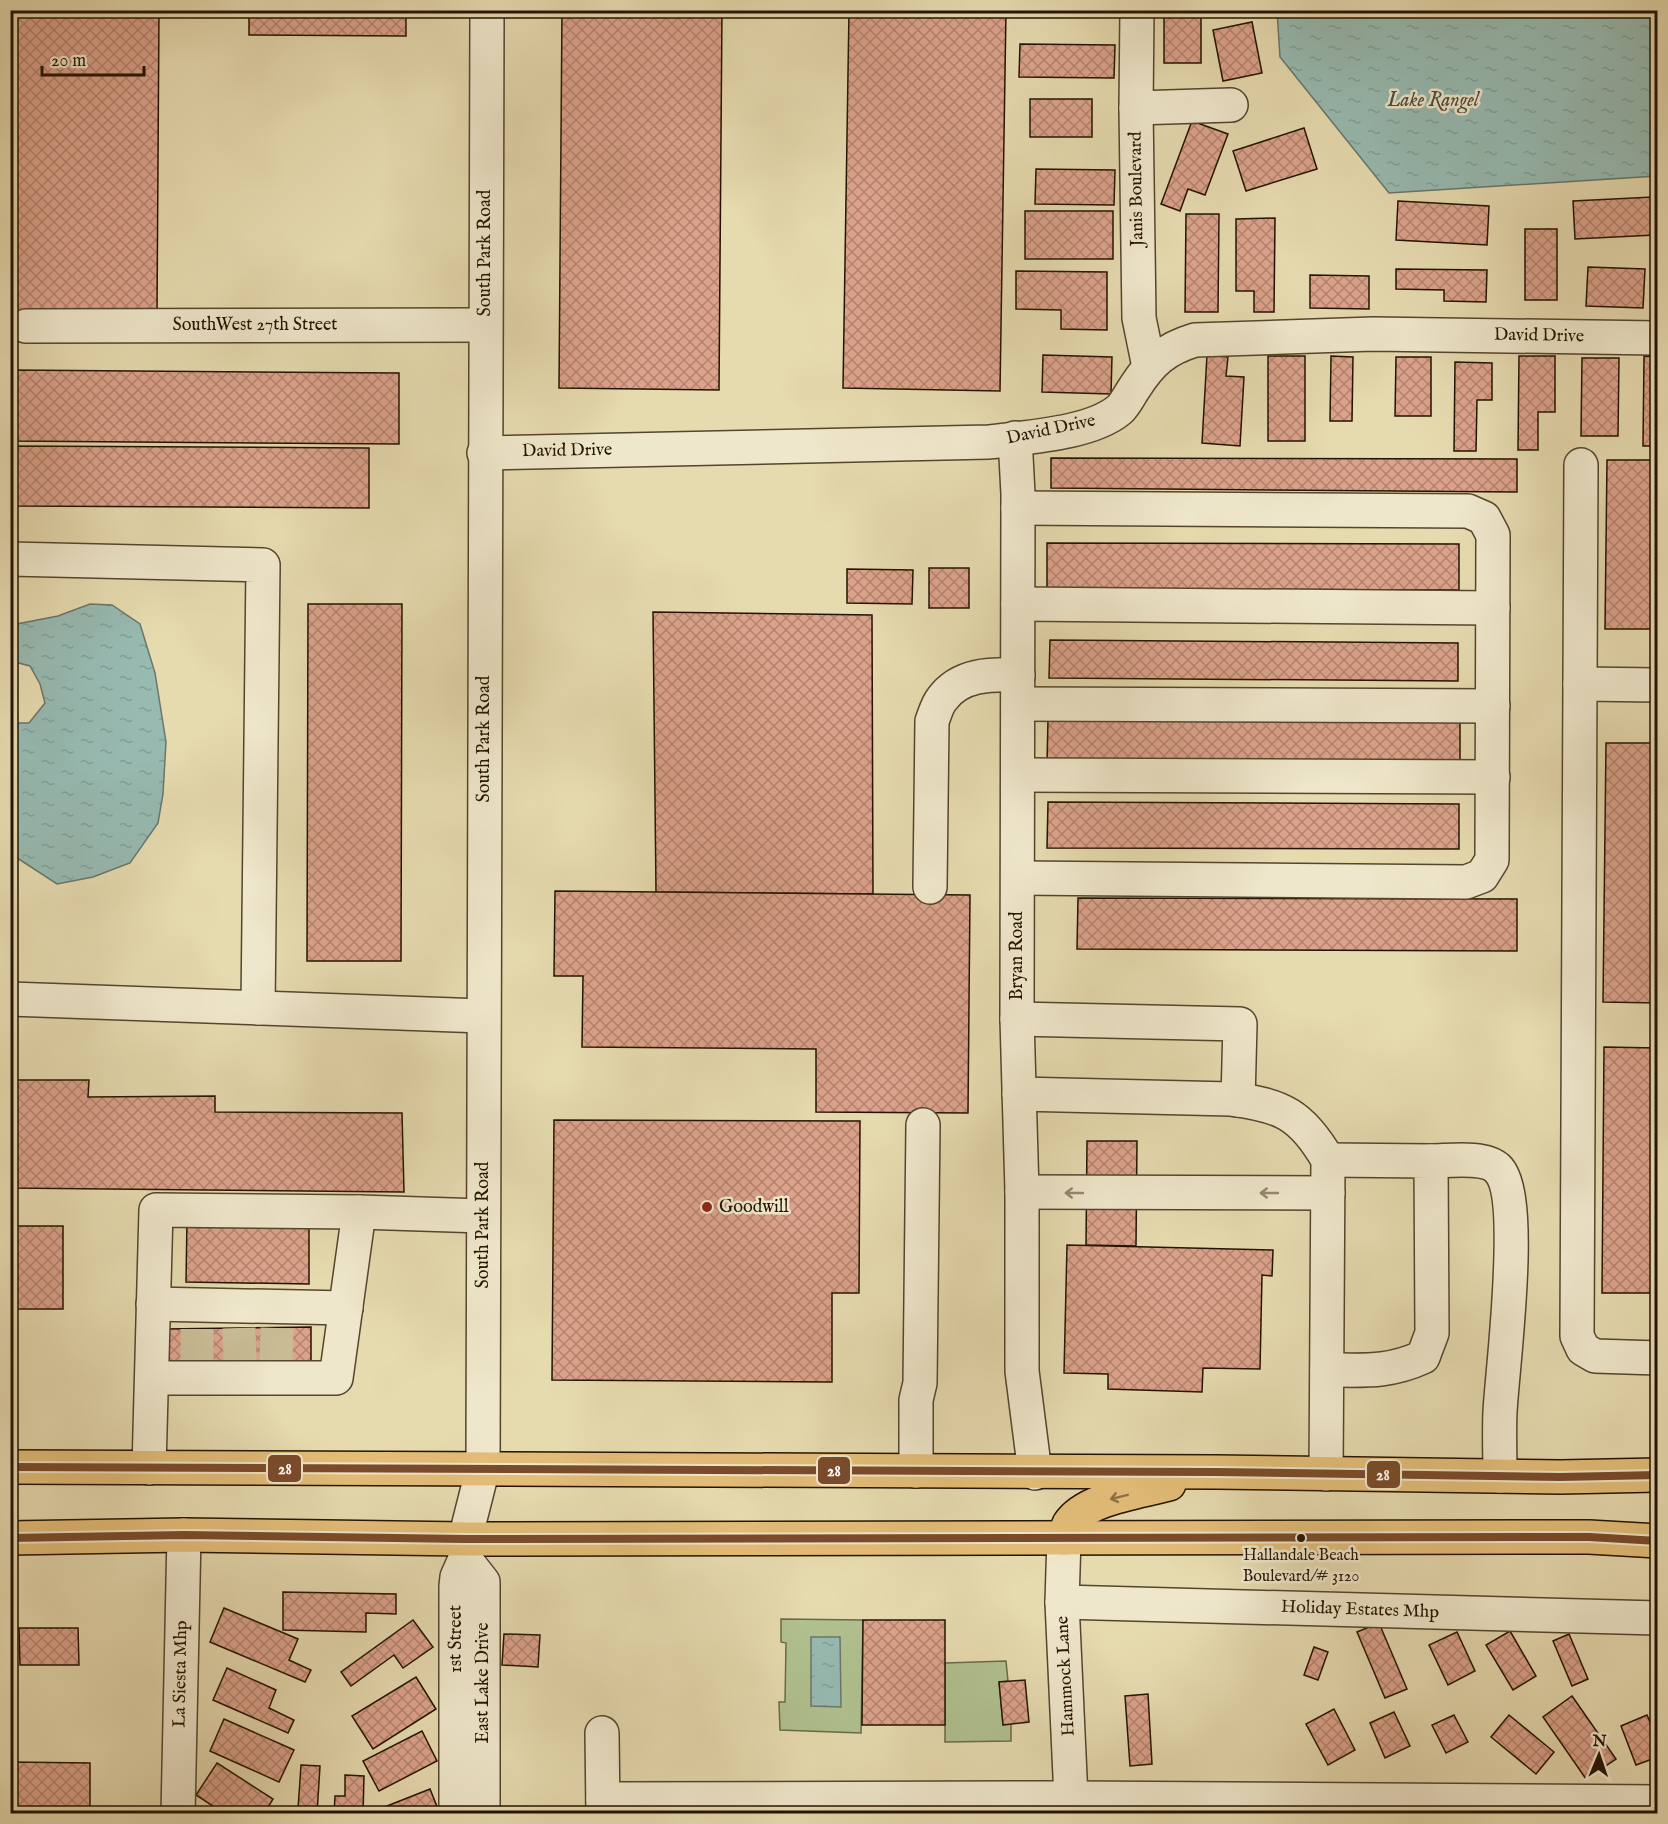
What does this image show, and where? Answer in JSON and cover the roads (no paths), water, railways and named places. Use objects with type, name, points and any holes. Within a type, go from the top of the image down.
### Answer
[{"type":"main road","points":[[10,1467],[1658,1475]]},
{"type":"main road","points":[[1064,1538],[1069,1524],[1099,1502],[1216,1472]]},
{"type":"main road","points":[[10,1538],[184,1535],[465,1549],[1064,1538],[1589,1537],[1658,1541]]},
{"type":"street","name":"South Park Road","points":[[483,1468],[484,325],[487,10]]},
{"type":"street","name":"Janis Boulevard","points":[[1137,10],[1139,318],[1149,367]]},
{"type":"street","points":[[1136,108],[1231,105]]},
{"type":"street","name":"SouthWest 27th Street","points":[[26,326],[484,325]]},
{"type":"street","name":"David Drive","points":[[484,453],[989,442],[1016,438],[1094,424],[1120,409],[1149,367],[1174,346],[1195,340],[1373,334],[1658,338]]},
{"type":"street","name":"Bryan Road","points":[[1016,438],[1018,508],[1017,1019],[1022,1192],[1022,1371],[1035,1473]]},
{"type":"street","points":[[1581,465],[1577,1336],[1583,1349],[1596,1356],[1658,1358]]},
{"type":"street","points":[[1018,508],[1468,511],[1484,518],[1493,535],[1492,860],[1482,876],[1467,882],[1018,878]]},
{"type":"street","points":[[10,559],[263,566],[258,1008]]},
{"type":"street","points":[[1018,604],[1493,608]]},
{"type":"street","points":[[930,887],[932,721],[942,698],[960,684],[985,674],[1018,689],[1493,706]]},
{"type":"street","points":[[1580,684],[1658,685]]},
{"type":"street","points":[[1018,775],[1493,777]]},
{"type":"street","points":[[10,999],[483,1016]]},
{"type":"street","points":[[1017,1019],[1240,1024],[1238,1100]]},
{"type":"street","points":[[1019,1094],[1259,1102],[1298,1119],[1315,1137],[1328,1160],[1326,1474]]},
{"type":"street","points":[[916,1471],[916,1400],[920,1383],[922,1125]]},
{"type":"street","points":[[1328,1160],[1483,1161],[1497,1168],[1506,1180],[1512,1228],[1500,1413],[1500,1476]]},
{"type":"street","points":[[1327,1370],[1386,1370],[1406,1365],[1423,1357],[1432,1333],[1431,1161]]},
{"type":"street","points":[[1022,1192],[1328,1193]]},
{"type":"street","points":[[149,1468],[156,1210],[483,1216]]},
{"type":"street","points":[[152,1378],[197,1370],[276,1370],[336,1378],[359,1212]]},
{"type":"street","points":[[153,1304],[197,1317],[276,1317],[346,1308]]},
{"type":"street","name":"1st Street","points":[[456,1814],[456,1586],[483,1468]]},
{"type":"street","name":"La Siesta Mhp","points":[[178,1814],[184,1535]]},
{"type":"street","name":"Hammock Lane","points":[[1064,1538],[1062,1602],[1074,1806]]},
{"type":"street","name":"East Lake Drive","points":[[465,1549],[483,1582],[483,1814]]},
{"type":"street","name":"Holiday Estates Mhp","points":[[1062,1602],[1658,1618]]},
{"type":"street","points":[[602,1733],[603,1806],[1658,1802]]},
{"type":"water","name":"Lake Rangel","points":[[1277,11],[1657,11],[1657,176],[1389,193],[1280,57]]},
{"type":"water","points":[[90,604],[112,605],[140,624],[155,673],[166,742],[163,794],[158,823],[130,863],[93,877],[57,884],[11,854],[11,723],[29,723],[45,703],[40,684],[30,666],[15,662],[11,652],[11,643],[17,624],[58,616]]},
{"type":"water","points":[[811,1637],[840,1637],[841,1707],[811,1706]]},
{"type":"tunnel","points":[[239,1328],[240,1361]]},
{"type":"tunnel","points":[[276,1361],[277,1328]]},
{"type":"tunnel","points":[[197,1329],[197,1362]]},
{"type":"place","name":"Goodwill","points":[[707,1207]]},
{"type":"place","name":"Hallandale Beach Boulevard/# 3120","points":[[1301,1538]]}]
